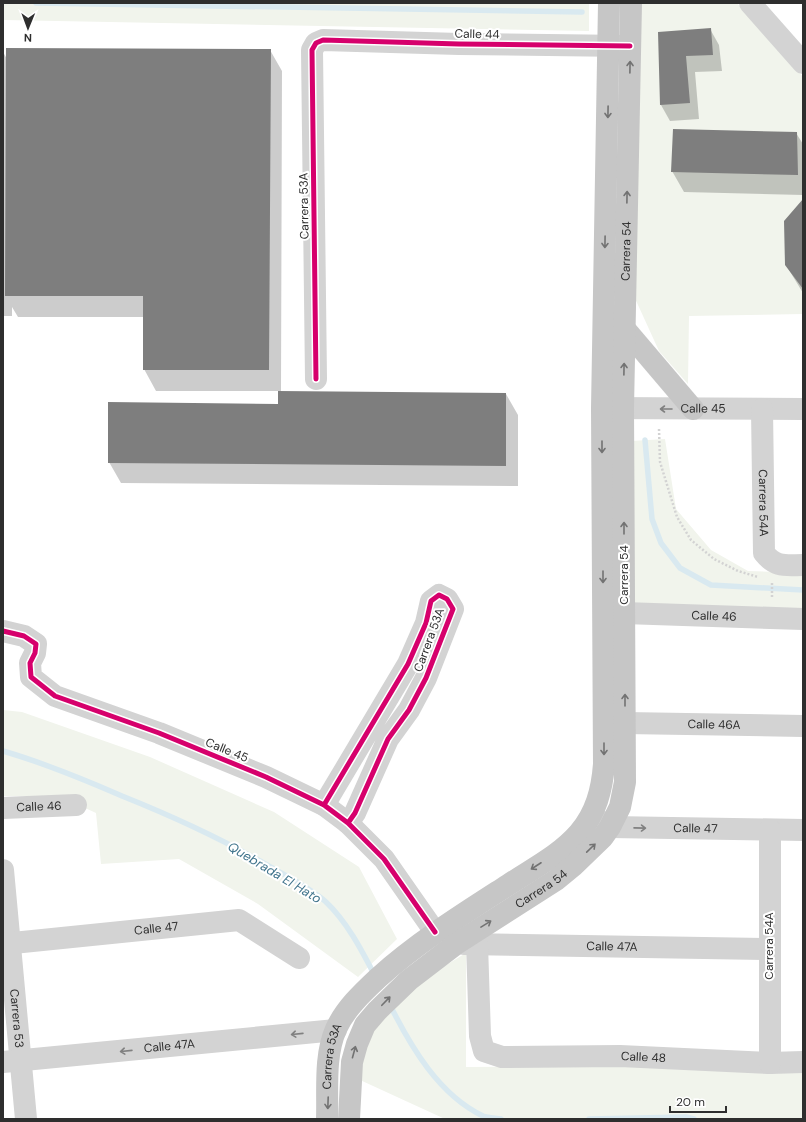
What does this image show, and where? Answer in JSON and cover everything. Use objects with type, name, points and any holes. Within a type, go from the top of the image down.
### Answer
[{"type":"main road","name":"Carrera 54","points":[[365,1025],[377,1011],[409,980],[456,944],[556,880],[610,828],[620,807],[625,782],[624,613],[613,408],[625,329],[620,46],[609,3]]},
{"type":"main road","name":"Carrera 54","points":[[355,1001],[398,961],[435,932],[557,853],[578,834],[591,816],[600,797],[604,764],[620,46],[631,3]]},
{"type":"main road","points":[[625,329],[693,409]]},
{"type":"main road","name":"Carrera 53A","points":[[327,1119],[329,1068],[336,1030],[343,1015],[355,1001]]},
{"type":"main road","name":"Carrera 53A","points":[[349,1119],[352,1062],[357,1044],[365,1025]]},
{"type":"street","points":[[750,3],[803,64]]},
{"type":"street","name":"Calle 44","points":[[324,40],[620,46]]},
{"type":"street","name":"Carrera 53A","points":[[316,379],[312,50],[316,43],[324,40]]},
{"type":"street","name":"Calle 45","points":[[613,408],[803,409]]},
{"type":"street","name":"Carrera 54A","points":[[762,409],[764,553],[770,561],[780,565],[803,565]]},
{"type":"street","name":"Carrera 53A","points":[[324,805],[408,664],[426,623],[431,601],[439,595],[447,599],[453,609],[426,678],[410,710],[388,739],[355,813],[348,823]]},
{"type":"street","name":"Calle 46","points":[[624,613],[803,619]]},
{"type":"street","name":"Calle 45","points":[[3,631],[24,636],[36,644],[35,653],[30,663],[31,677],[55,696],[159,733],[224,759],[324,805],[348,823],[384,859],[435,932]]},
{"type":"street","name":"Calle 46A","points":[[625,723],[803,726]]},
{"type":"street","name":"Calle 46","points":[[3,808],[76,805]]},
{"type":"street","points":[[591,816],[610,828]]},
{"type":"street","name":"Calle 47","points":[[610,828],[803,830]]},
{"type":"street","name":"Carrera 54A","points":[[770,830],[768,949],[770,1063]]},
{"type":"street","name":"Carrera 53","points":[[3,870],[12,1062],[26,1119]]},
{"type":"street","name":"Calle 47","points":[[7,943],[240,920],[299,958]]},
{"type":"street","name":"Calle 47A","points":[[456,944],[768,949]]},
{"type":"street","name":"Calle 48","points":[[477,944],[480,1036],[484,1051],[502,1057],[620,1056],[770,1063],[803,1062]]},
{"type":"street","name":"Calle 47A","points":[[12,1062],[336,1030]]},
{"type":"path","points":[[658,409],[660,462],[677,517],[691,540],[714,559],[738,571],[761,576]]},
{"type":"path","points":[[772,576],[772,602]]},
{"type":"shaded area","points":[[3,3],[589,3],[589,31],[3,20]]},
{"type":"shaded area","points":[[641,3],[737,3],[803,77],[803,314],[689,316],[688,384],[659,351],[633,294]]},
{"type":"shaded area","points":[[665,439],[676,509],[711,550],[748,571],[803,573],[803,611],[629,604],[631,441]]},
{"type":"shaded area","points":[[3,710],[22,712],[150,757],[274,812],[359,867],[397,939],[358,977],[258,904],[179,859],[101,864],[96,813],[59,796],[3,796]]},
{"type":"shaded area","points":[[466,953],[466,1067],[803,1065],[803,1119],[445,1119],[360,1080],[368,1033],[388,1009],[433,973]]},
{"type":"building","points":[[711,28],[713,55],[686,56],[690,103],[660,105],[658,32]]},
{"type":"building","points":[[6,48],[271,49],[269,370],[143,370],[143,296],[5,296]]},
{"type":"building","points":[[673,129],[797,132],[798,175],[671,172]]},
{"type":"building","points":[[803,199],[803,289],[785,265],[784,221]]},
{"type":"building","points":[[278,391],[506,393],[506,466],[108,463],[108,402],[278,404]]},
{"type":"waterway","points":[[36,3],[582,12]]},
{"type":"waterway","points":[[645,440],[652,519],[661,543],[680,568],[711,585],[803,590]]},
{"type":"waterway","name":"Quebrada El Hato","points":[[3,751],[93,783],[177,820],[232,846],[312,891],[326,902],[341,918],[353,936],[374,974]]},
{"type":"waterway","name":"Quebrada El Hato","points":[[390,1005],[417,1053],[440,1083],[467,1107],[483,1116],[501,1119]]},
{"type":"waterway","name":"Quebrada El Hato","points":[[589,1119],[686,1117],[694,1119]]},
{"type":"cycle path","points":[[316,379],[312,50],[316,43],[323,40],[459,44],[630,46]]},
{"type":"cycle path","points":[[324,805],[408,664],[426,623],[431,601],[439,595],[447,599],[453,609],[426,678],[409,710],[388,739],[355,813],[348,823]]},
{"type":"cycle path","points":[[3,631],[24,636],[36,644],[35,653],[30,663],[31,677],[55,696],[159,733],[266,777],[324,805],[348,823],[384,859],[435,932]]}]
